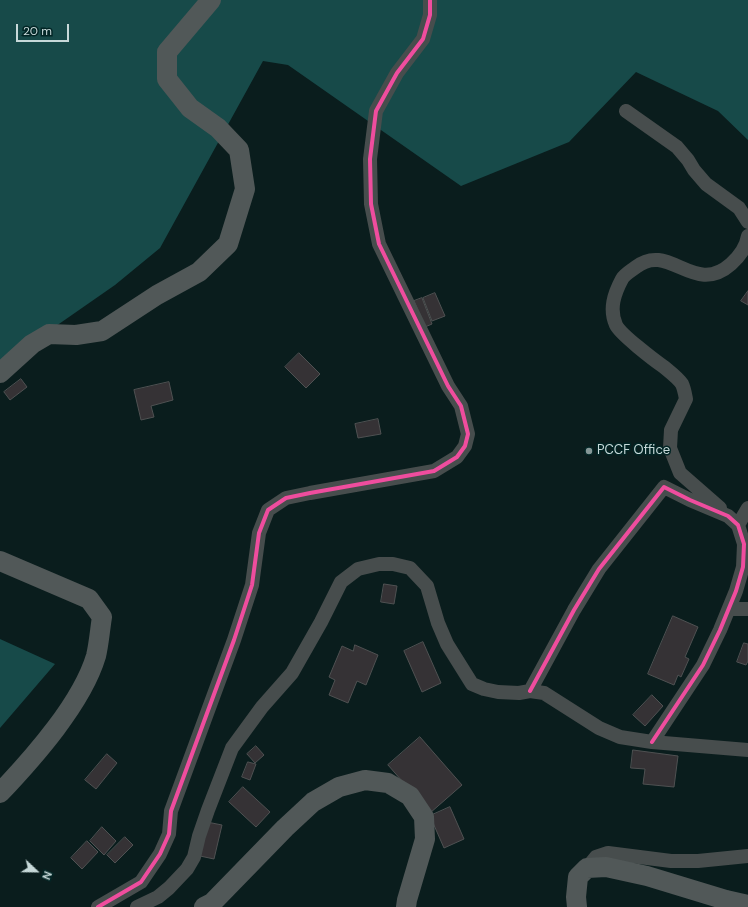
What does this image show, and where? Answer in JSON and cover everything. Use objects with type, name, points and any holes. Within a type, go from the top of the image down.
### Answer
[{"type":"main road","points":[[0,373],[32,344],[49,334],[76,335],[102,331],[158,295],[199,272],[228,244],[245,189],[239,150],[218,128],[190,108],[167,79],[167,52],[211,0]]},
{"type":"main road","points":[[0,561],[89,599],[102,617],[96,656],[82,689],[63,717],[35,753],[0,793]]},
{"type":"main road","points":[[204,907],[212,902],[279,833],[312,802],[339,787],[365,780],[388,783],[410,796],[424,817],[425,839],[406,907]]},
{"type":"main road","points":[[577,907],[576,897],[578,877],[587,868],[606,867],[647,876],[726,900],[748,905]]},
{"type":"street","points":[[98,907],[141,882],[160,854],[169,834],[171,811],[234,640],[250,592],[259,533],[268,510],[286,498],[310,492],[434,471],[457,457],[465,446],[468,434],[460,406],[448,386],[379,244],[371,204],[370,159],[376,111],[397,72],[423,39],[430,15],[430,0]]},
{"type":"street","points":[[626,111],[677,147],[706,184],[739,208],[748,222]]},
{"type":"street","points":[[652,742],[703,665],[720,630],[736,591],[743,567],[744,544],[733,520],[680,473],[670,448],[670,430],[686,399],[682,384],[616,327],[612,313],[614,294],[623,277],[641,263],[653,259],[666,262],[701,275],[711,275],[725,270],[740,257],[747,243],[748,236]]},
{"type":"street","points":[[530,692],[574,610],[599,569],[664,487],[733,520]]},
{"type":"street","points":[[733,520],[748,508]]},
{"type":"street","points":[[137,907],[164,893],[187,869],[194,857],[199,836],[208,810],[232,748],[262,707],[292,673],[321,622],[341,582],[358,569],[379,564],[393,564],[410,568],[427,586],[438,623],[447,644],[472,684],[484,689],[498,692],[544,693],[599,728],[620,737],[652,742],[748,750]]},
{"type":"street","points":[[729,609],[748,609]]},
{"type":"street","points":[[587,868],[596,857],[608,853],[671,861],[698,861],[748,856]]},
{"type":"shaded area","points":[[0,0],[748,0],[748,140],[718,111],[636,72],[569,142],[461,186],[288,65],[263,61],[160,248],[115,285],[0,365]]},
{"type":"shaded area","points":[[0,639],[55,664],[0,728]]},
{"type":"building","points":[[748,291],[748,305],[741,301]]},
{"type":"building","points":[[435,293],[445,316],[432,321],[423,298]]},
{"type":"building","points":[[422,298],[432,324],[425,327],[414,301]]},
{"type":"building","points":[[299,353],[320,374],[306,388],[285,367]]},
{"type":"building","points":[[21,379],[27,387],[10,400],[4,392]]},
{"type":"building","points":[[169,382],[173,400],[151,406],[154,417],[141,420],[134,390]]},
{"type":"building","points":[[378,419],[381,434],[358,438],[355,424]]},
{"type":"building","points":[[384,584],[397,586],[394,604],[381,602]]},
{"type":"building","points":[[673,616],[698,627],[685,657],[689,659],[681,677],[678,675],[674,685],[648,674]]},
{"type":"building","points":[[423,642],[441,683],[422,692],[404,651]]},
{"type":"building","points":[[744,643],[748,644],[748,661],[746,665],[737,662]]},
{"type":"building","points":[[355,645],[378,655],[366,685],[357,681],[348,703],[329,695],[335,680],[329,677],[342,646],[353,651]]},
{"type":"building","points":[[652,695],[663,706],[645,726],[633,715]]},
{"type":"building","points":[[420,737],[462,785],[430,813],[388,765]]},
{"type":"building","points":[[256,746],[264,755],[255,763],[247,754]]},
{"type":"building","points":[[633,750],[678,756],[674,787],[643,784],[645,769],[631,768]]},
{"type":"building","points":[[107,754],[117,763],[96,789],[85,780]]},
{"type":"building","points":[[248,762],[256,764],[250,780],[242,777]]},
{"type":"building","points":[[243,787],[270,812],[256,827],[229,802]]},
{"type":"building","points":[[450,807],[464,839],[444,848],[430,816]]},
{"type":"building","points":[[207,822],[222,825],[214,859],[200,856]]},
{"type":"building","points":[[102,827],[116,841],[104,855],[90,841]]},
{"type":"building","points":[[125,837],[133,845],[115,863],[107,855]]},
{"type":"building","points":[[87,841],[98,852],[82,869],[71,858]]},
{"type":"cycle path","points":[[98,907],[141,882],[160,854],[169,834],[171,811],[234,640],[252,585],[259,533],[268,510],[286,498],[434,471],[457,457],[465,446],[468,434],[461,406],[448,386],[379,244],[371,204],[370,159],[376,111],[397,73],[423,39],[430,15],[430,0]]},
{"type":"cycle path","points":[[530,691],[574,610],[599,569],[664,487],[728,516],[738,525],[744,544],[743,567],[736,591],[720,630],[703,665],[652,742]]},
{"type":"place","name":"PCCF Office","points":[[589,451]]}]
